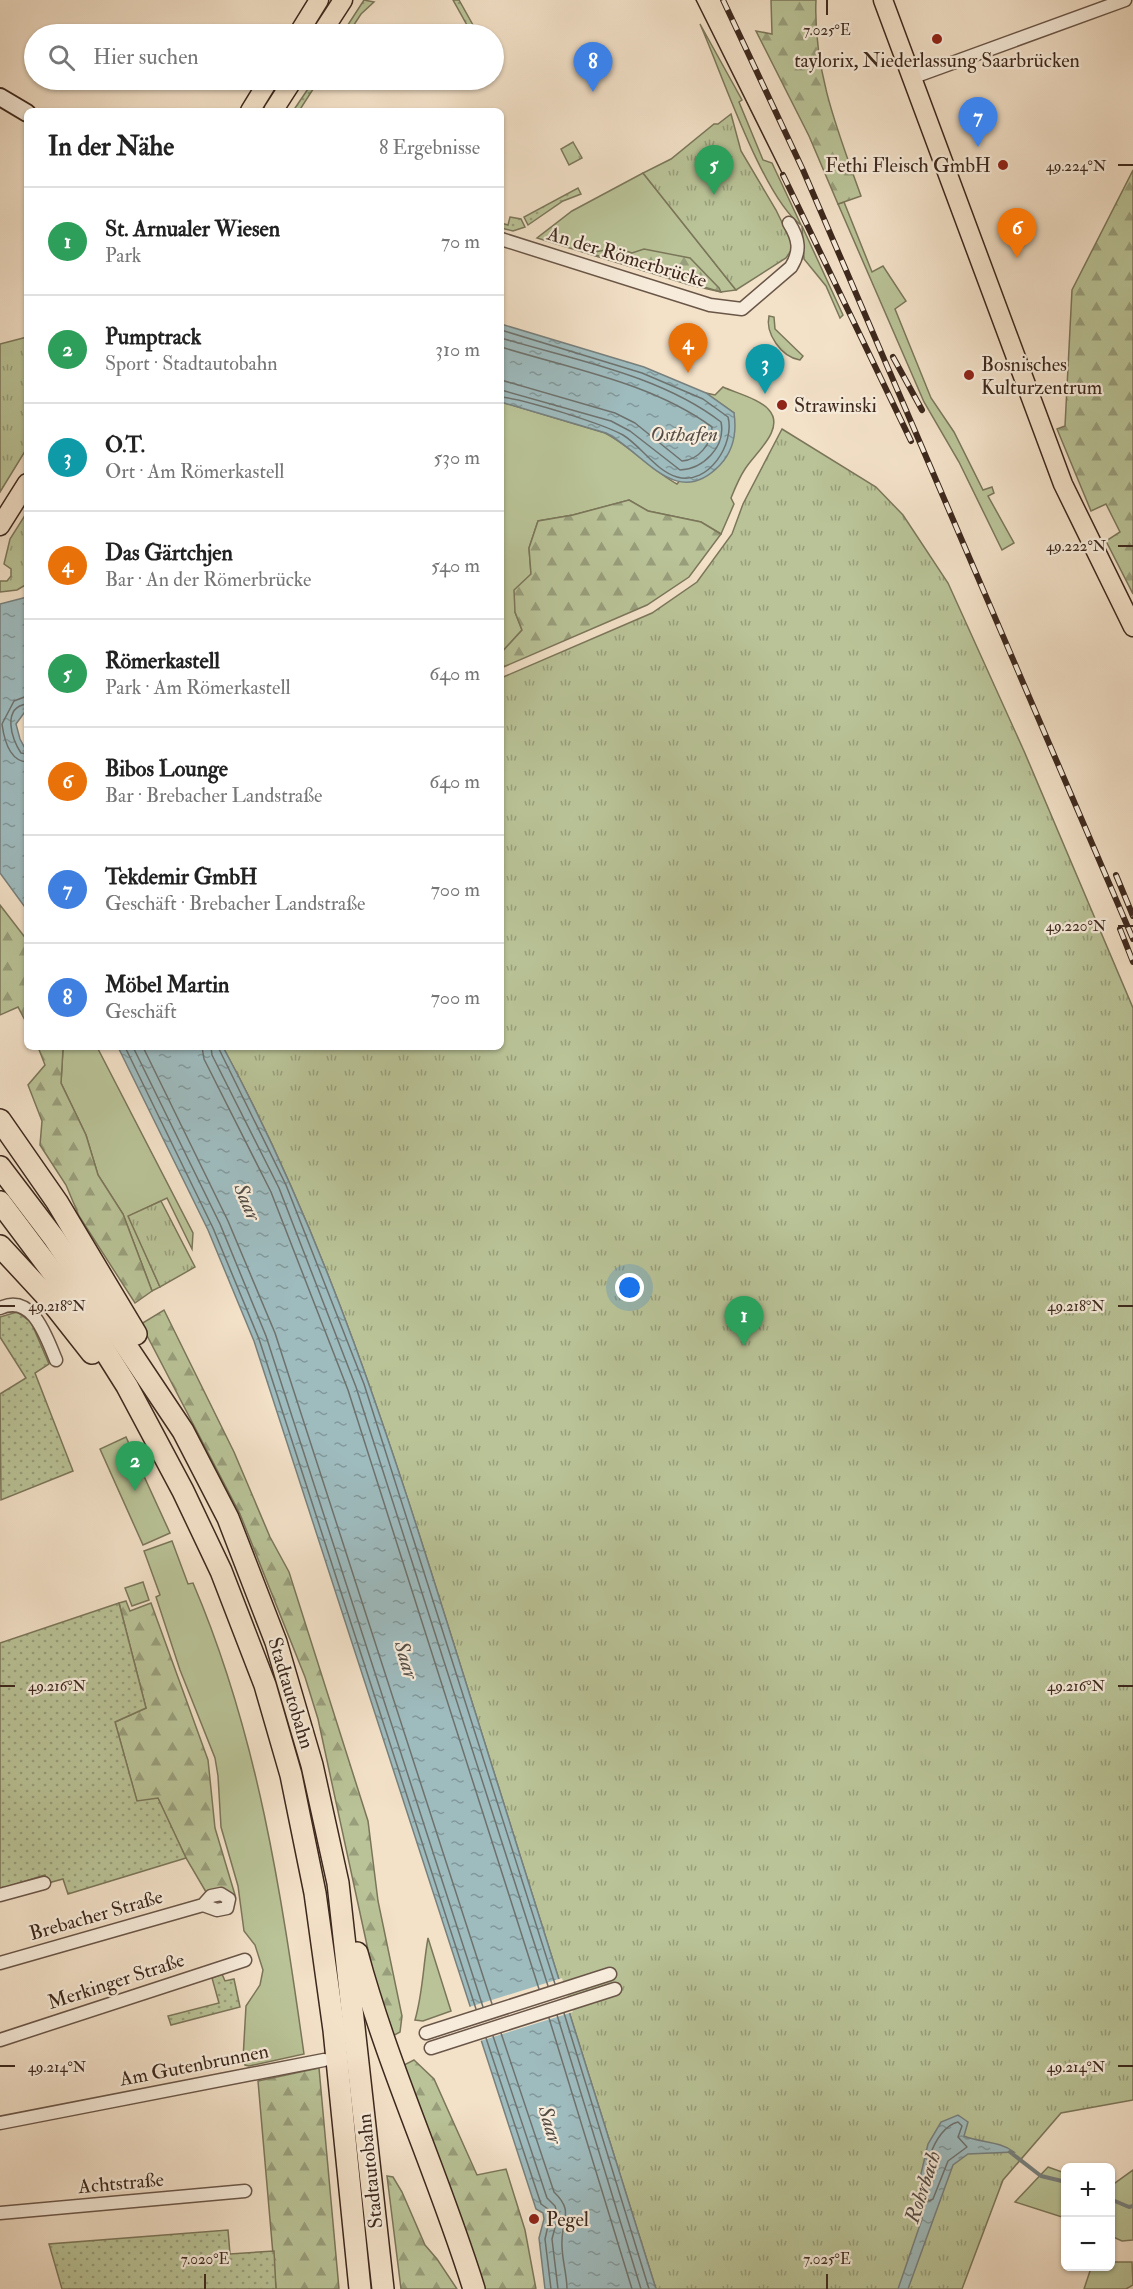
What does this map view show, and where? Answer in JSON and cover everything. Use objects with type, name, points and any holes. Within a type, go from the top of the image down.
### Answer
[{"type":"highway","points":[[0,1120],[57,1202],[116,1299],[168,1389],[183,1431]]},
{"type":"highway","name":"Stadtautobahn","points":[[0,1167],[100,1305],[183,1431],[228,1518],[276,1642],[312,1765],[338,1883],[383,2289]]},
{"type":"highway","name":"Stadtautobahn","points":[[0,1202],[94,1333],[127,1386],[183,1491],[235,1603],[278,1723],[305,1837],[334,2030],[360,2287]]},
{"type":"highway","points":[[0,1246],[51,1301],[150,1431]]},
{"type":"highway","points":[[338,1883],[378,2026],[454,2225],[474,2289]]},
{"type":"main road","points":[[304,24],[319,0]]},
{"type":"main road","points":[[327,24],[342,0]]},
{"type":"main road","points":[[883,0],[1063,484],[1133,627]]},
{"type":"main road","points":[[252,108],[263,90]]},
{"type":"main road","points":[[275,108],[287,90]]},
{"type":"main road","points":[[0,526],[24,488]]},
{"type":"street","points":[[911,78],[1125,0]]},
{"type":"street","points":[[0,97],[24,110]]},
{"type":"street","name":"An der Römerbrücke","points":[[504,240],[710,305],[742,309],[791,267],[796,258],[797,237],[789,224]]},
{"type":"street","points":[[0,1308],[14,1304],[38,1318],[56,1360]]},
{"type":"street","points":[[0,1895],[44,1882]]},
{"type":"street","name":"Brebacher Straße","points":[[0,1963],[203,1905]]},
{"type":"street","name":"Merkinger Straße","points":[[0,2040],[245,1960]]},
{"type":"street","points":[[426,2033],[610,1974]]},
{"type":"street","points":[[430,2049],[615,1989]]},
{"type":"street","name":"Am Gutenbrunnen","points":[[0,2123],[324,2060]]},
{"type":"street","name":"Achtstraße","points":[[0,2213],[245,2191]]},
{"type":"green space","points":[[364,0],[374,2],[354,24],[348,24]]},
{"type":"green space","points":[[453,0],[459,0],[472,24],[466,24]]},
{"type":"green space","points":[[771,0],[816,0],[816,26],[823,76],[836,124],[861,196],[838,204],[809,136],[756,31],[772,34]]},
{"type":"green space","points":[[700,24],[742,100],[739,102],[763,160],[772,163],[801,225],[787,211],[758,162]]},
{"type":"green space","points":[[307,90],[313,90],[301,108],[295,108]]},
{"type":"green space","points":[[731,114],[741,151],[776,210],[790,239],[792,249],[786,258],[736,290],[643,173],[671,159],[714,124],[718,124]]},
{"type":"green space","points":[[573,142],[582,158],[569,165],[561,149]]},
{"type":"green space","points":[[1133,170],[1133,594],[1106,541],[1120,532],[1106,504],[1091,511],[1057,429],[1065,426],[1072,290]]},
{"type":"green space","points":[[643,173],[736,290],[721,292],[690,285],[537,238],[572,211]]},
{"type":"green space","points":[[578,188],[581,194],[563,201],[528,225],[524,217]]},
{"type":"green space","points":[[844,202],[872,272],[883,266],[906,301],[895,309],[931,398],[954,432],[983,490],[992,487],[994,493],[988,496],[1014,543],[1002,550],[959,462],[924,402],[838,204]]},
{"type":"green space","points":[[510,217],[521,219],[525,227],[513,231],[504,229],[504,224],[508,225]]},
{"type":"green space","points":[[802,226],[843,315],[840,318],[826,286],[804,259]]},
{"type":"green space","points":[[617,248],[632,253],[644,249],[690,258],[721,292],[589,253]]},
{"type":"green space","points":[[769,316],[774,317],[775,329],[803,356],[800,360],[787,354],[776,343],[769,330]]},
{"type":"green space","points":[[24,338],[24,453],[0,492],[0,344]]},
{"type":"green space","points":[[723,387],[754,399],[769,410],[774,425],[767,441],[739,479],[731,498],[734,504],[721,534],[701,522],[648,511],[629,500],[573,515],[538,521],[529,548],[531,574],[515,612],[522,630],[504,650],[504,403],[605,433],[677,484],[734,413],[706,393],[715,395]]},
{"type":"green space","points":[[782,429],[876,487],[903,515],[948,583],[1024,751],[1133,1008],[1133,2100],[1061,2113],[1003,2180],[962,2289],[656,2289],[388,1439],[330,1279],[262,1123],[225,1050],[504,1050],[504,677],[652,613],[697,582],[732,534],[743,504]]},
{"type":"green space","points":[[629,500],[648,511],[701,522],[721,534],[689,577],[647,605],[504,667],[504,650],[522,630],[515,612],[514,590],[531,574],[529,548],[538,521],[573,515]]},
{"type":"green space","points":[[24,517],[24,586],[17,590],[0,592],[0,581],[7,581],[11,576],[11,569],[4,564],[10,539]]},
{"type":"green space","points":[[0,905],[24,936],[24,1018],[18,1007],[0,1015]]},
{"type":"green space","points":[[39,1050],[63,1050],[61,1083],[86,1135],[98,1175],[123,1214],[152,1291],[135,1303],[79,1216],[66,1185],[40,1145],[42,1121],[28,1085],[45,1065]]},
{"type":"green space","points":[[63,1050],[99,1050],[193,1233],[192,1249],[167,1198],[129,1216],[160,1287],[152,1291],[123,1214],[98,1175],[86,1135],[61,1083]]},
{"type":"green space","points":[[161,1201],[195,1267],[160,1287],[128,1216]]},
{"type":"green space","points":[[164,1310],[234,1452],[270,1537],[289,1572],[368,1821],[378,1901],[402,2016],[400,2032],[391,2037],[373,1973],[318,1719],[305,1677],[240,1514],[141,1324]]},
{"type":"green space","points":[[17,1312],[31,1322],[49,1364],[35,1373],[73,1471],[1,1500],[0,1394],[26,1378],[0,1337],[0,1317]]},
{"type":"green space","points":[[126,1437],[170,1533],[143,1545],[100,1449]]},
{"type":"green space","points":[[172,1541],[188,1584],[193,1583],[215,1640],[235,1698],[251,1756],[276,1874],[304,2054],[249,2066],[245,2065],[243,2059],[246,2006],[260,1985],[263,1970],[255,1945],[244,1931],[238,1886],[221,1827],[215,1758],[180,1670],[156,1597],[160,1595],[144,1551]]},
{"type":"green space","points":[[143,1582],[149,1600],[132,1606],[125,1588]]},
{"type":"green space","points":[[126,1601],[130,1611],[151,1603],[208,1760],[215,1828],[235,1895],[206,1892],[186,1858],[158,1799],[137,1802],[115,1722],[146,1708],[119,1603]]},
{"type":"green space","points":[[119,1603],[146,1708],[115,1722],[137,1801],[158,1798],[186,1858],[68,1894],[63,1879],[48,1883],[45,1875],[0,1889],[0,1643]]},
{"type":"green space","points":[[428,1938],[451,2011],[423,2021],[415,2020]]},
{"type":"green space","points":[[222,1974],[225,1981],[234,1979],[240,2007],[171,2025],[168,2016],[219,2003],[212,1978]]},
{"type":"green space","points":[[414,2060],[434,2079],[477,2175],[506,2169],[525,2230],[536,2289],[483,2289],[402,2066]]},
{"type":"green space","points":[[319,2068],[339,2289],[276,2289],[258,2081]]},
{"type":"green space","points":[[1048,2167],[1061,2172],[1061,2217],[1015,2202]]},
{"type":"green space","points":[[1133,2170],[1133,2240],[1122,2241],[1115,2238],[1115,2183]]},
{"type":"green space","points":[[387,2176],[393,2177],[425,2245],[457,2289],[401,2289]]},
{"type":"green space","points":[[228,2230],[230,2254],[274,2251],[276,2289],[62,2289],[49,2244]]},
{"type":"green space","points":[[1115,2262],[1132,2262],[1133,2285],[1126,2289],[1084,2289],[1090,2271],[1115,2271]]},
{"type":"water","name":"Osthafen","points":[[504,325],[644,367],[706,393],[734,413],[735,434],[729,453],[720,465],[704,478],[689,482],[675,480],[661,474],[606,433],[504,403]]},
{"type":"water","points":[[24,598],[24,713],[16,724],[24,746],[24,906],[0,873],[0,604]]},
{"type":"water","name":"Saar","points":[[119,1050],[225,1050],[262,1123],[297,1201],[360,1359],[415,1520],[656,2289],[545,2289],[539,2238],[544,2219],[543,2213],[536,2209],[254,1341],[208,1230]]},
{"type":"water","points":[[958,2115],[968,2122],[964,2136],[1003,2146],[1014,2152],[968,2154],[953,2165],[908,2289],[898,2289],[922,2219],[920,2178],[928,2144],[941,2122]]},
{"type":"pier","points":[[562,1978],[573,2012],[477,2042],[466,2008]]},
{"type":"waterway","name":"Rohrbach","points":[[1010,2152],[1041,2176],[1061,2181]]},
{"type":"waterway","name":"Rohrbach","points":[[1115,2201],[1129,2207],[1133,2206]]},
{"type":"tram line","points":[[696,0],[783,175]]},
{"type":"railway","points":[[723,0],[803,170],[1133,939]]},
{"type":"railway","points":[[783,175],[911,441]]},
{"type":"railway","points":[[893,357],[922,410]]},
{"type":"railway","points":[[1116,875],[1133,916]]},
{"type":"railway","points":[[1120,929],[1133,962]]},
{"type":"place","name":"taylorix, Niederlassung Saarbrücken","points":[[937,39]]},
{"type":"place","name":"Möbel Martin","points":[[593,92]]},
{"type":"place","name":"Tekdemir GmbH","points":[[978,147]]},
{"type":"place","name":"Fethi Fleisch GmbH","points":[[1003,165]]},
{"type":"place","name":"Römerkastell","points":[[714,195]]},
{"type":"place","name":"Bibos Lounge","points":[[1017,258]]},
{"type":"place","name":"Das Gärtchjen","points":[[688,373]]},
{"type":"place","name":"Bosnisches Kulturzentrum","points":[[969,375]]},
{"type":"place","name":"O.T.","points":[[765,394]]},
{"type":"place","name":"Strawinski","points":[[782,405]]},
{"type":"place","name":"St. Arnualer Wiesen","points":[[744,1346]]},
{"type":"place","name":"Pumptrack","points":[[135,1491]]},
{"type":"place","name":"Pegel","points":[[534,2219]]}]
